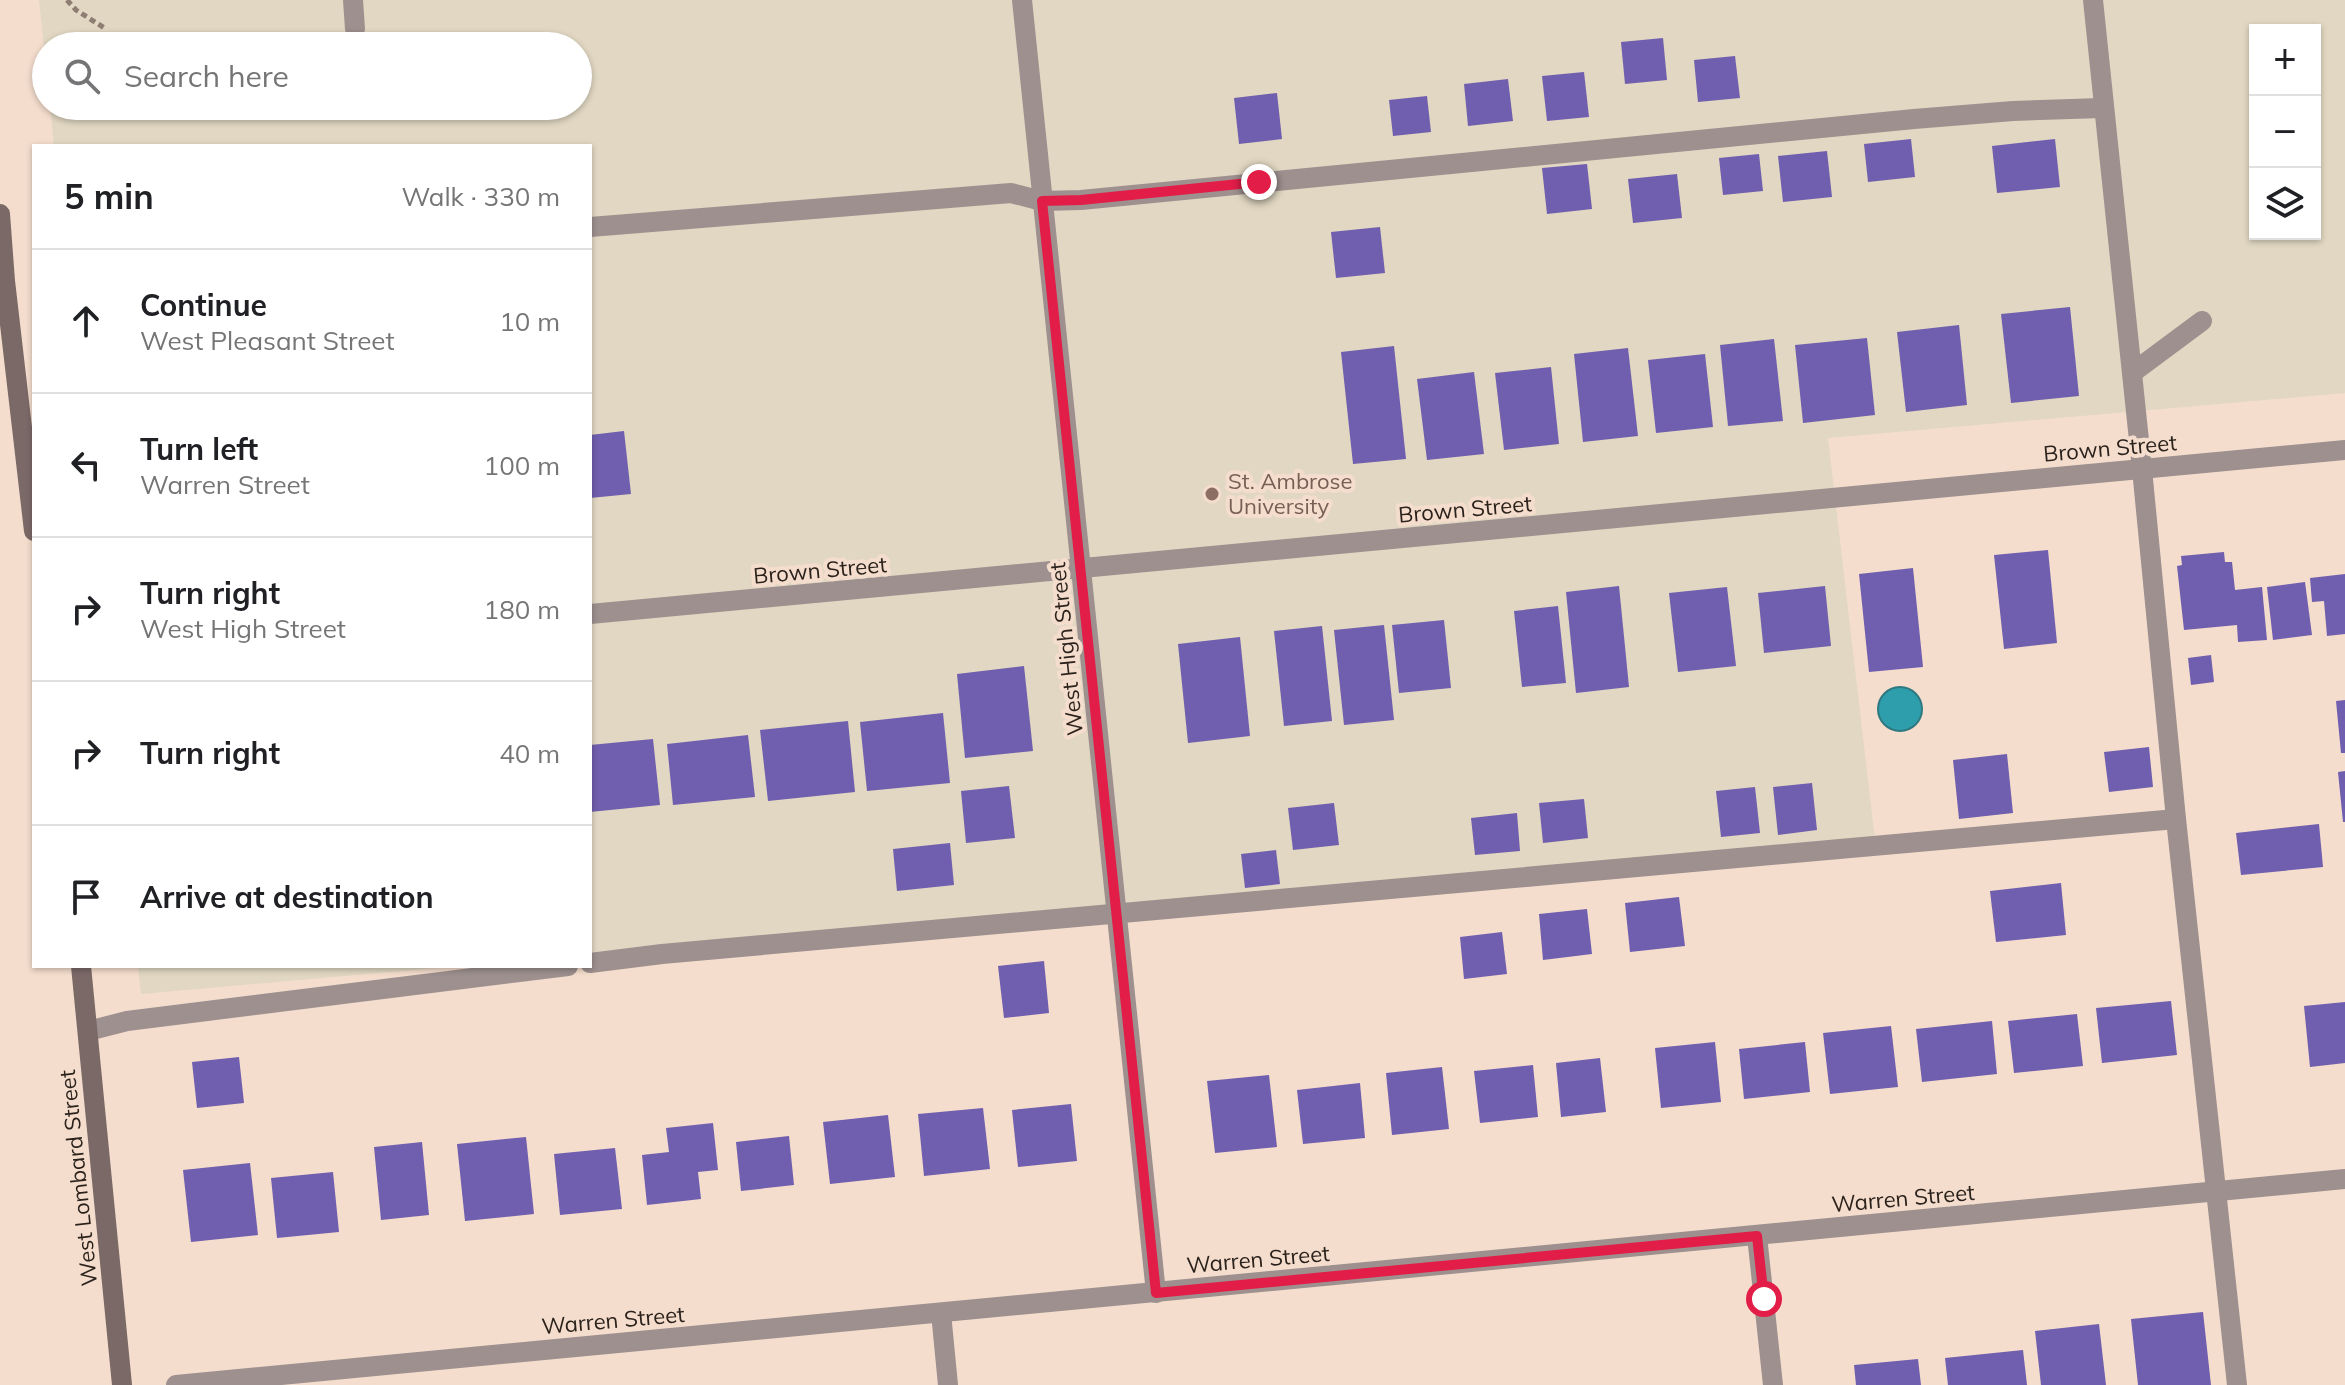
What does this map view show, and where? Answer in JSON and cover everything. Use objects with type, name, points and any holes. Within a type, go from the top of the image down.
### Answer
[{"type":"street","points":[[353,0],[355,29]]},
{"type":"street","name":"West High Street","points":[[1022,0],[1156,1293]]},
{"type":"street","points":[[2093,0],[2237,1385]]},
{"type":"street","points":[[592,227],[1011,193],[1042,201],[1162,192],[1914,119],[2102,108]]},
{"type":"street","points":[[0,214],[2,282],[32,515]]},
{"type":"street","points":[[2132,373],[2202,321]]},
{"type":"street","name":"Brown Street","points":[[592,614],[2345,450]]},
{"type":"street","points":[[592,963],[2176,819]]},
{"type":"street","name":"West Lombard Street","points":[[81,968],[122,1385]]},
{"type":"street","points":[[88,1031],[127,1021],[552,968]]},
{"type":"street","name":"Warren Street","points":[[176,1385],[2345,1179]]},
{"type":"street","points":[[1757,1236],[1773,1385]]},
{"type":"street","points":[[941,1313],[948,1385]]},
{"type":"path","points":[[67,0],[76,10],[106,29]]},
{"type":"shaded area","name":"St. Ambrose University","points":[[39,0],[2345,0],[2345,393],[1828,438],[1875,840],[592,954],[592,144],[54,144],[51,120],[592,120],[592,32],[42,32]]},
{"type":"shaded area","points":[[138,968],[436,968],[141,994]]},
{"type":"water","points":[[1900,687],[1916,693],[1922,709],[1916,725],[1900,731],[1884,725],[1878,709],[1884,693]]},
{"type":"building","points":[[1663,38],[1667,80],[1625,84],[1621,42]]},
{"type":"building","points":[[1735,56],[1740,98],[1698,102],[1694,60]]},
{"type":"building","points":[[1584,72],[1589,117],[1547,121],[1542,76]]},
{"type":"building","points":[[1508,79],[1513,121],[1468,126],[1464,84]]},
{"type":"building","points":[[1277,93],[1282,139],[1239,144],[1234,98]]},
{"type":"building","points":[[1427,96],[1431,132],[1393,136],[1389,100]]},
{"type":"building","points":[[1911,139],[1915,177],[1868,182],[1864,144]]},
{"type":"building","points":[[2055,139],[2060,187],[1997,193],[1992,146]]},
{"type":"building","points":[[1827,151],[1832,197],[1783,202],[1778,156]]},
{"type":"building","points":[[1759,154],[1763,191],[1723,195],[1719,158]]},
{"type":"building","points":[[1587,164],[1592,209],[1547,214],[1542,168]]},
{"type":"building","points":[[1677,174],[1682,218],[1633,223],[1628,179]]},
{"type":"building","points":[[1380,227],[1385,273],[1336,278],[1331,232]]},
{"type":"building","points":[[2070,307],[2079,396],[2011,403],[2001,314]]},
{"type":"building","points":[[1959,325],[1967,405],[1906,412],[1897,332]]},
{"type":"building","points":[[1867,338],[1875,415],[1803,423],[1795,345]]},
{"type":"building","points":[[1774,339],[1783,421],[1728,426],[1720,345]]},
{"type":"building","points":[[1394,346],[1406,459],[1353,464],[1341,352]]},
{"type":"building","points":[[1628,348],[1638,436],[1583,442],[1574,354]]},
{"type":"building","points":[[1705,354],[1713,427],[1656,433],[1648,360]]},
{"type":"building","points":[[1551,367],[1559,444],[1504,450],[1495,373]]},
{"type":"building","points":[[1474,372],[1484,454],[1427,460],[1417,379]]},
{"type":"building","points":[[624,431],[631,494],[592,498],[592,435]]},
{"type":"building","points":[[2048,550],[2057,643],[2004,649],[1994,555]]},
{"type":"building","points":[[2224,552],[2225,562],[2232,562],[2235,590],[2262,587],[2267,640],[2238,642],[2237,625],[2184,630],[2177,566],[2182,565],[2181,556]]},
{"type":"building","points":[[1913,568],[1923,667],[1869,672],[1859,574]]},
{"type":"building","points":[[2345,574],[2345,634],[2327,636],[2324,601],[2312,602],[2310,578]]},
{"type":"building","points":[[2305,582],[2312,635],[2273,640],[2267,587]]},
{"type":"building","points":[[1619,586],[1629,687],[1576,693],[1566,592]]},
{"type":"building","points":[[1825,586],[1831,646],[1764,653],[1758,593]]},
{"type":"building","points":[[1727,587],[1736,666],[1678,672],[1669,593]]},
{"type":"building","points":[[1558,606],[1566,683],[1522,687],[1514,611]]},
{"type":"building","points":[[1444,620],[1451,688],[1399,693],[1392,625]]},
{"type":"building","points":[[1384,625],[1394,720],[1344,725],[1334,630]]},
{"type":"building","points":[[1322,626],[1332,721],[1284,726],[1274,631]]},
{"type":"building","points":[[1240,637],[1250,736],[1188,743],[1178,644]]},
{"type":"building","points":[[2211,655],[2214,682],[2191,685],[2188,658]]},
{"type":"building","points":[[1024,666],[1033,751],[965,758],[957,674]]},
{"type":"building","points":[[2345,700],[2345,753],[2341,753],[2336,701]]},
{"type":"building","points":[[943,713],[950,783],[867,791],[860,722]]},
{"type":"building","points":[[848,721],[855,792],[768,801],[760,730]]},
{"type":"building","points":[[748,735],[755,797],[673,805],[667,744]]},
{"type":"building","points":[[653,739],[660,805],[592,812],[592,745]]},
{"type":"building","points":[[2149,747],[2153,787],[2109,792],[2104,752]]},
{"type":"building","points":[[2007,754],[2013,813],[1959,819],[1953,760]]},
{"type":"building","points":[[2345,771],[2345,822],[2343,822],[2338,772]]},
{"type":"building","points":[[1812,783],[1817,830],[1778,835],[1773,787]]},
{"type":"building","points":[[1009,786],[1015,838],[966,843],[961,791]]},
{"type":"building","points":[[1755,787],[1760,833],[1721,837],[1716,791]]},
{"type":"building","points":[[1584,799],[1588,838],[1543,843],[1539,803]]},
{"type":"building","points":[[1334,803],[1339,845],[1293,850],[1288,808]]},
{"type":"building","points":[[1517,813],[1520,851],[1475,855],[1471,818]]},
{"type":"building","points":[[2319,824],[2323,867],[2241,875],[2236,833]]},
{"type":"building","points":[[950,843],[954,885],[897,891],[893,849]]},
{"type":"building","points":[[1276,850],[1280,884],[1245,888],[1241,854]]},
{"type":"building","points":[[2061,883],[2066,935],[1996,942],[1990,891]]},
{"type":"building","points":[[1679,897],[1685,946],[1630,952],[1625,903]]},
{"type":"building","points":[[1587,909],[1592,954],[1543,960],[1539,914]]},
{"type":"building","points":[[1502,932],[1507,974],[1464,979],[1460,937]]},
{"type":"building","points":[[1044,961],[1049,1013],[1004,1018],[998,966]]},
{"type":"building","points":[[2171,1001],[2177,1055],[2102,1063],[2096,1008]]},
{"type":"building","points":[[2345,1002],[2345,1063],[2310,1067],[2304,1006]]},
{"type":"building","points":[[2077,1014],[2083,1066],[2014,1073],[2008,1021]]},
{"type":"building","points":[[1992,1021],[1997,1074],[1922,1082],[1916,1029]]},
{"type":"building","points":[[1891,1026],[1898,1087],[1830,1094],[1823,1033]]},
{"type":"building","points":[[1715,1042],[1721,1102],[1661,1108],[1655,1048]]},
{"type":"building","points":[[1805,1042],[1810,1092],[1744,1099],[1739,1049]]},
{"type":"building","points":[[239,1057],[244,1103],[197,1108],[192,1062]]},
{"type":"building","points":[[1600,1058],[1606,1112],[1561,1117],[1556,1063]]},
{"type":"building","points":[[1533,1065],[1538,1117],[1480,1123],[1474,1071]]},
{"type":"building","points":[[1442,1067],[1449,1129],[1392,1135],[1386,1073]]},
{"type":"building","points":[[1269,1075],[1277,1147],[1215,1153],[1207,1081]]},
{"type":"building","points":[[1360,1083],[1365,1138],[1303,1144],[1297,1090]]},
{"type":"building","points":[[1071,1104],[1077,1161],[1018,1167],[1012,1110]]},
{"type":"building","points":[[983,1108],[990,1169],[924,1176],[918,1114]]},
{"type":"building","points":[[888,1115],[895,1177],[830,1184],[823,1122]]},
{"type":"building","points":[[713,1123],[718,1170],[698,1172],[701,1199],[647,1205],[642,1155],[669,1152],[666,1128]]},
{"type":"building","points":[[789,1136],[794,1185],[741,1191],[736,1142]]},
{"type":"building","points":[[526,1137],[534,1214],[465,1221],[457,1144]]},
{"type":"building","points":[[422,1142],[429,1215],[381,1220],[374,1147]]},
{"type":"building","points":[[615,1148],[622,1209],[560,1215],[554,1154]]},
{"type":"building","points":[[250,1163],[258,1235],[191,1242],[183,1170]]},
{"type":"building","points":[[333,1172],[339,1232],[277,1238],[271,1178]]},
{"type":"building","points":[[2203,1312],[2211,1385],[2138,1385],[2131,1319]]},
{"type":"building","points":[[2099,1324],[2106,1385],[2041,1385],[2035,1331]]},
{"type":"building","points":[[2023,1350],[2027,1385],[1948,1385],[1945,1358]]},
{"type":"building","points":[[1918,1359],[1921,1385],[1856,1385],[1854,1365]]},
{"type":"place","name":"St. Ambrose University","points":[[1212,494]]},
{"type":"route","points":[[1259,182],[1081,200],[1042,201],[1156,1293],[1757,1236],[1764,1299]]}]
